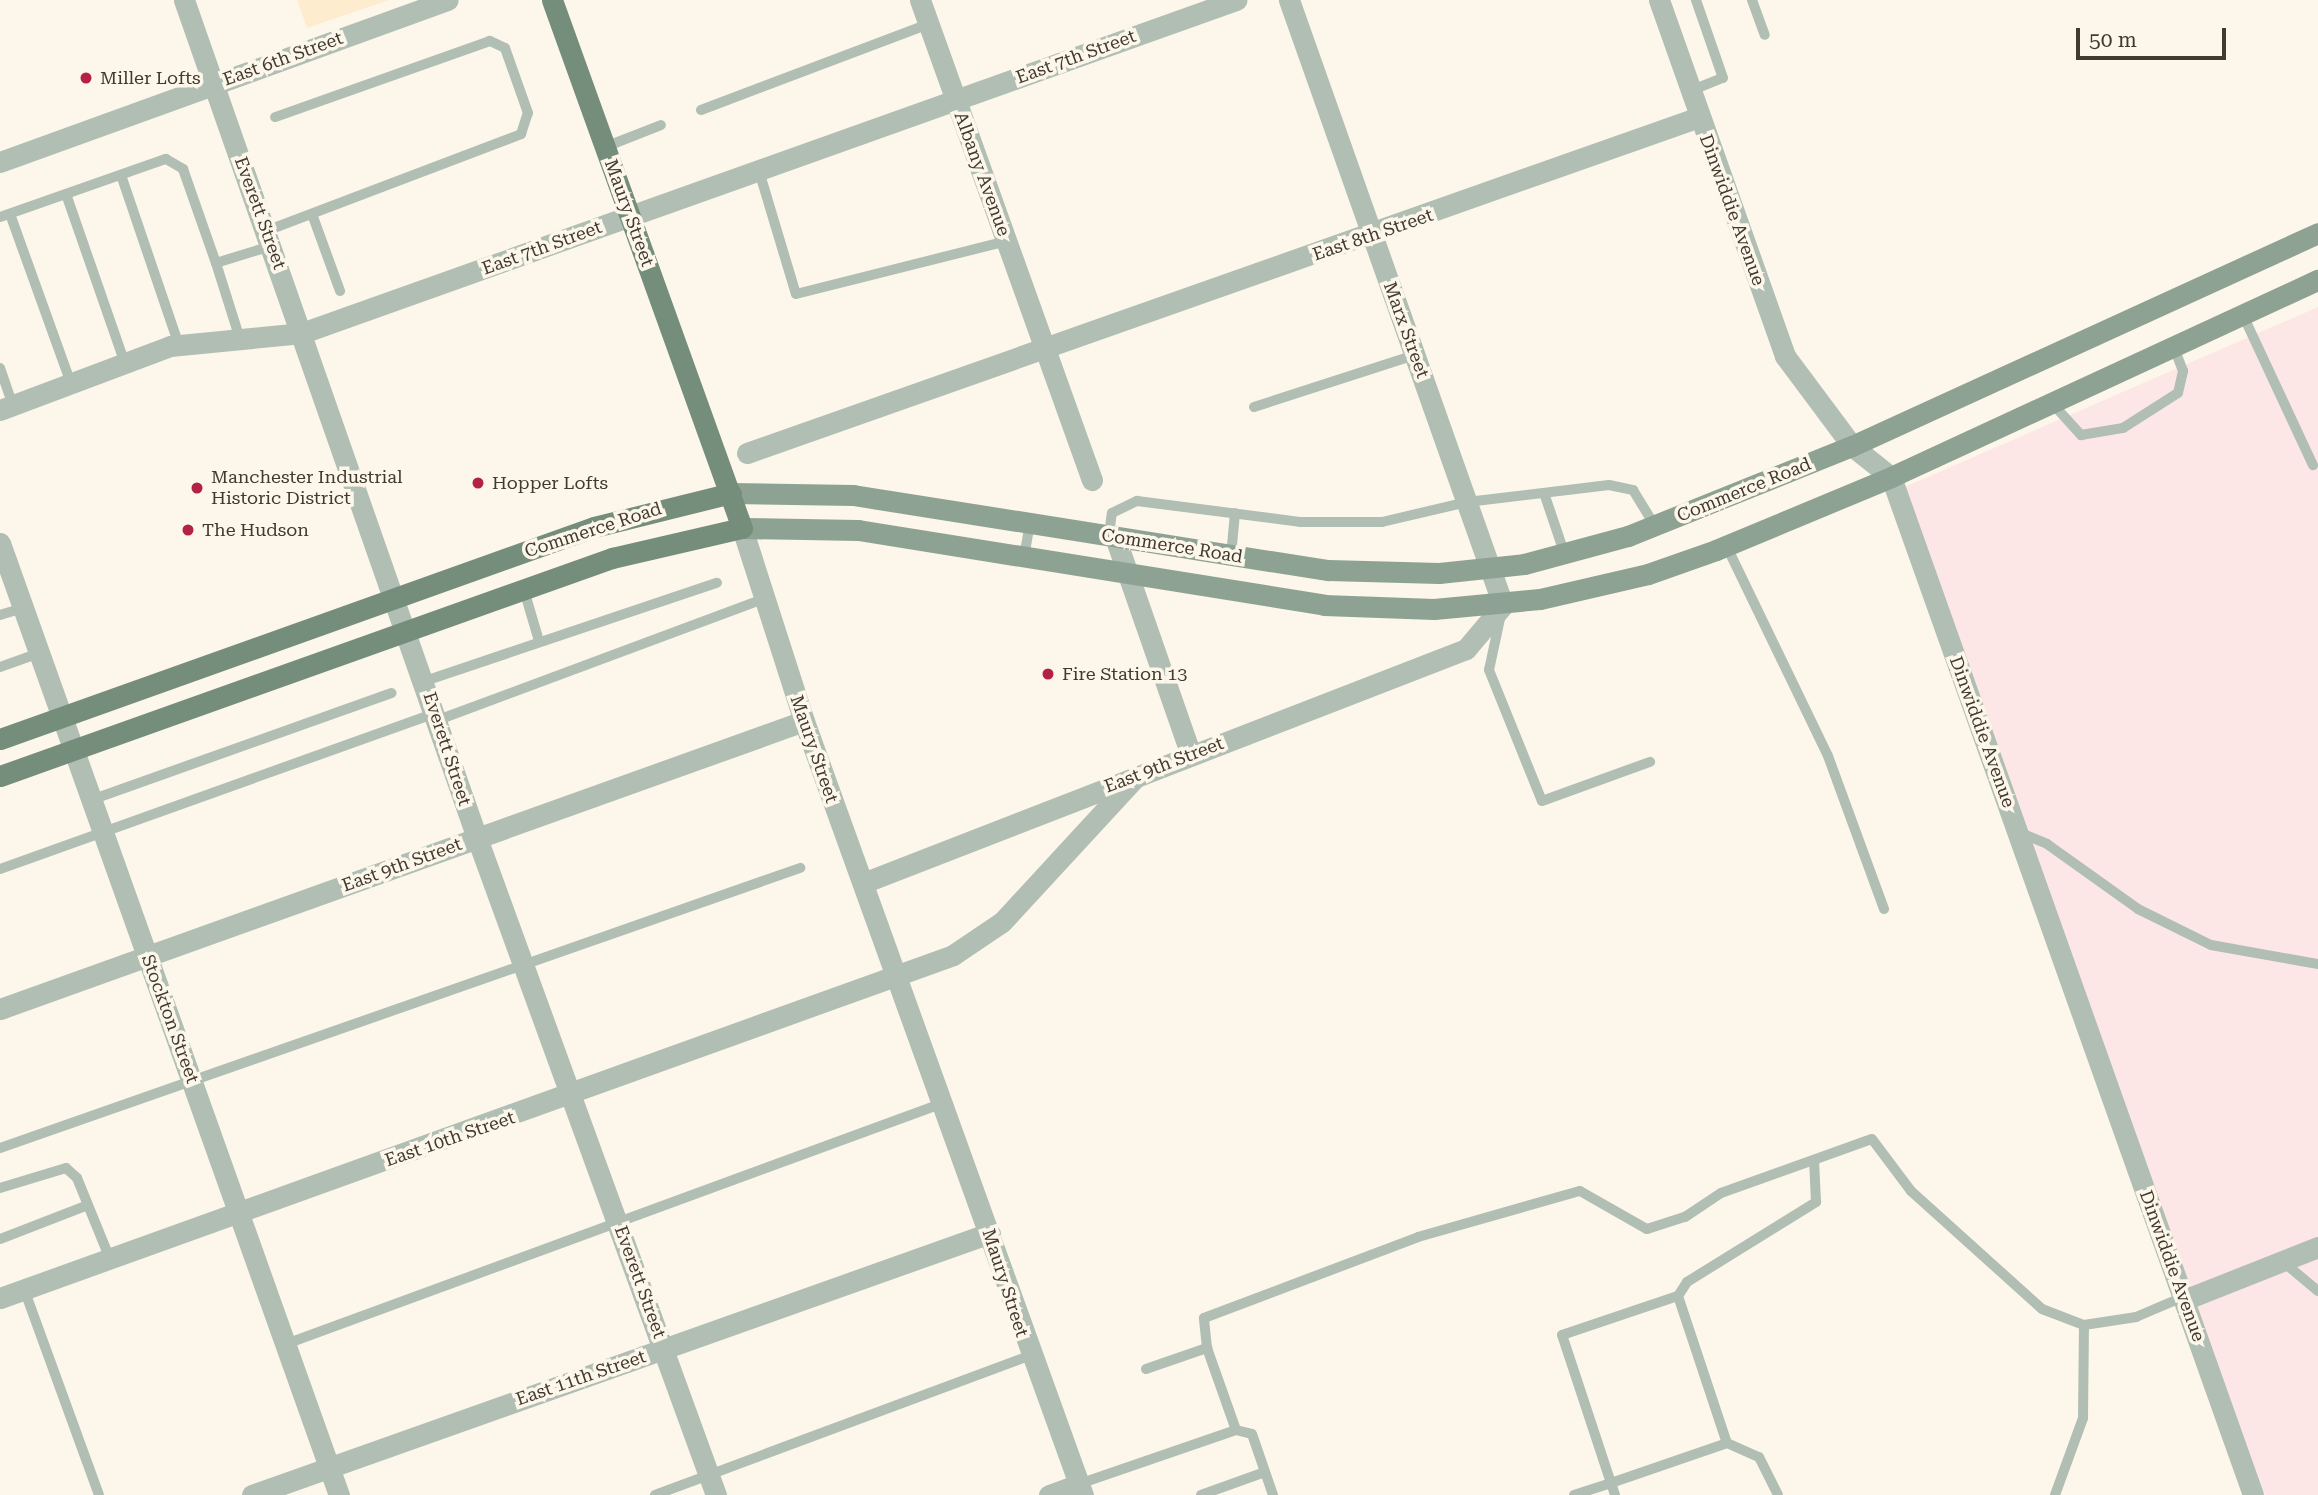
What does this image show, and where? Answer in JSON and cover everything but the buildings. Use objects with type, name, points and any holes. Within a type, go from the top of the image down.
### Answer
[{"type":"main road","name":"Maury Street","points":[[552,0],[742,528]]},
{"type":"main road","name":"Commerce Road","points":[[0,739],[615,521],[731,493],[853,495],[1231,556],[1362,573],[1491,569],[1565,555],[1655,526],[1852,446],[2318,233]]},
{"type":"main road","name":"Commerce Road","points":[[0,776],[649,547],[742,528],[858,530],[1127,575],[1356,608],[1503,605],[1614,583],[1726,545],[1891,477],[2318,280]]},
{"type":"street","name":"Everett Street","points":[[184,0],[396,597],[477,838],[713,1486]]},
{"type":"street","name":"East 6th Street","points":[[0,162],[449,0]]},
{"type":"street","name":"Albany Avenue","points":[[920,0],[1092,480]]},
{"type":"street","name":"East 7th Street","points":[[6,407],[179,345],[302,333],[1236,0]]},
{"type":"street","name":"Marx Street","points":[[1289,0],[1503,605]]},
{"type":"street","name":"Dinwiddie Avenue","points":[[1659,0],[1780,346],[1852,446],[1891,477],[2253,1495]]},
{"type":"street","name":"East 8th Street","points":[[1045,348],[1373,236],[1699,117]]},
{"type":"street","points":[[747,453],[1045,348]]},
{"type":"street","name":"Maury Street","points":[[742,528],[804,721],[990,1233],[1029,1356],[1082,1489]]},
{"type":"street","points":[[1112,536],[1191,755]]},
{"type":"street","name":"Stockton Street","points":[[0,543],[339,1495]]},
{"type":"street","name":"East 9th Street","points":[[863,883],[1140,773],[1466,649],[1503,605]]},
{"type":"street","name":"East 9th Street","points":[[0,1009],[804,721]]},
{"type":"street","name":"East 10th Street","points":[[0,1298],[573,1097],[898,976],[978,942],[1140,773]]},
{"type":"street","name":"East 11th Street","points":[[252,1495],[990,1233]]},
{"type":"street","points":[[2184,1299],[2318,1247]]},
{"type":"street","points":[[1049,1495],[1082,1489]]},
{"type":"lane","points":[[1690,91],[1723,78],[1696,0]]},
{"type":"lane","points":[[1752,0],[1765,35]]},
{"type":"lane","points":[[701,110],[929,24]]},
{"type":"lane","points":[[216,263],[269,239],[312,214],[521,134],[528,113],[505,48],[490,41],[275,117]]},
{"type":"lane","points":[[605,148],[662,125]]},
{"type":"lane","points":[[71,383],[5,216],[121,175],[175,160],[216,263],[240,339]]},
{"type":"lane","points":[[759,171],[796,294],[1007,241]]},
{"type":"lane","points":[[121,175],[179,345]]},
{"type":"lane","points":[[66,194],[125,363]]},
{"type":"lane","points":[[312,214],[340,291]]},
{"type":"lane","points":[[2242,313],[2313,465]]},
{"type":"lane","points":[[2051,402],[2081,435],[2123,428],[2178,393],[2183,371],[2173,345]]},
{"type":"lane","points":[[1254,407],[1415,355]]},
{"type":"lane","points":[[0,368],[6,407]]},
{"type":"lane","points":[[1112,536],[1112,513],[1137,501],[1300,522],[1382,522],[1467,502],[1622,486],[1641,500],[1655,526]]},
{"type":"lane","points":[[1544,493],[1565,555]]},
{"type":"lane","points":[[1231,556],[1235,513]]},
{"type":"lane","points":[[1024,557],[1030,523]]},
{"type":"lane","points":[[1726,545],[1828,756],[1884,909]]},
{"type":"lane","points":[[425,681],[717,583]]},
{"type":"lane","points":[[524,590],[539,641]]},
{"type":"lane","points":[[0,869],[764,599]]},
{"type":"lane","points":[[1503,605],[1489,670],[1542,801],[1650,762]]},
{"type":"lane","points":[[0,615],[23,608]]},
{"type":"lane","points":[[0,667],[39,653]]},
{"type":"lane","points":[[91,800],[391,693]]},
{"type":"lane","points":[[2017,831],[2047,844],[2138,909],[2211,945],[2318,964]]},
{"type":"lane","points":[[0,1148],[192,1082],[523,961],[800,867]]},
{"type":"lane","points":[[286,1344],[943,1103]]},
{"type":"lane","points":[[1236,1430],[1207,1348],[1204,1318],[1418,1237],[1580,1191],[1647,1229],[1685,1217],[1721,1193],[1872,1139],[1911,1191],[2042,1308],[2084,1325],[2136,1317],[2184,1299]]},
{"type":"lane","points":[[1615,1495],[1562,1335],[1678,1296],[1687,1282],[1816,1202],[1814,1160]]},
{"type":"lane","points":[[0,1188],[66,1168],[88,1205],[110,1258]]},
{"type":"lane","points":[[0,1239],[88,1205]]},
{"type":"lane","points":[[2282,1261],[2318,1291]]},
{"type":"lane","points":[[24,1289],[99,1495]]},
{"type":"lane","points":[[1678,1296],[1727,1443]]},
{"type":"lane","points":[[2054,1495],[2083,1418],[2084,1325]]},
{"type":"lane","points":[[1146,1369],[1207,1348]]},
{"type":"lane","points":[[655,1495],[713,1486],[1029,1356]]},
{"type":"lane","points":[[1082,1489],[1236,1430],[1252,1434],[1273,1495]]},
{"type":"lane","points":[[1574,1495],[1727,1443],[1759,1457],[1778,1495]]},
{"type":"lane","points":[[1200,1495],[1265,1472]]},
{"type":"shaded area","points":[[297,0],[389,0],[307,28]]},
{"type":"shaded area","points":[[2318,307],[2318,1495],[2265,1495],[1900,489]]},
{"type":"place","name":"Miller Lofts","points":[[86,78]]},
{"type":"place","name":"Hopper Lofts","points":[[478,483]]},
{"type":"place","name":"Manchester Industrial Historic District","points":[[197,488]]},
{"type":"place","name":"The Hudson","points":[[188,530]]},
{"type":"place","name":"Fire Station 13","points":[[1048,674]]}]
